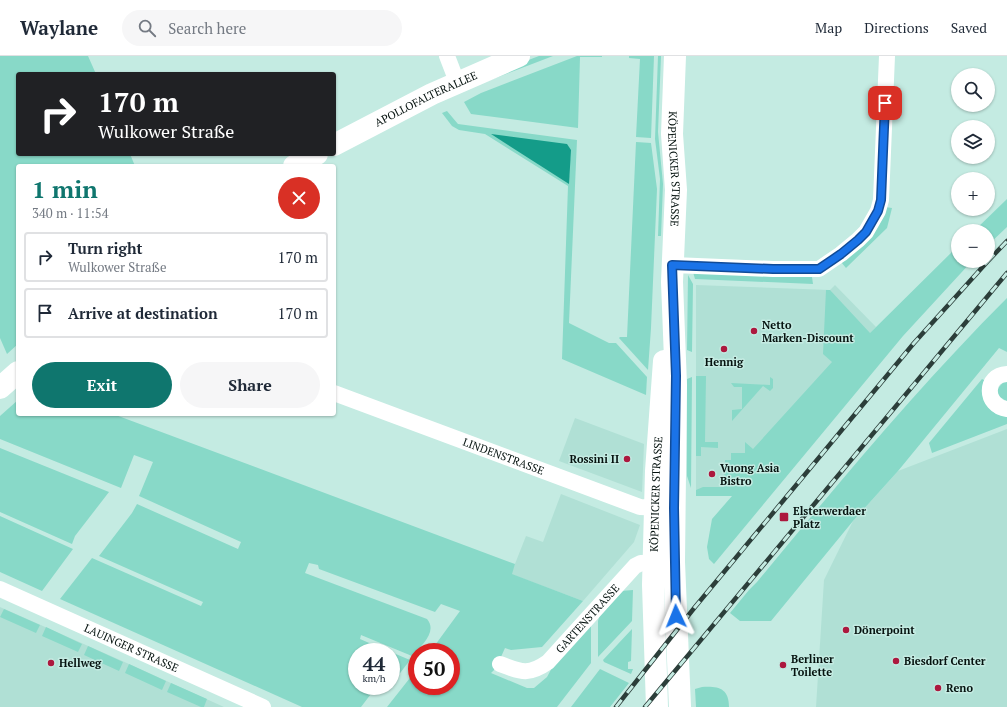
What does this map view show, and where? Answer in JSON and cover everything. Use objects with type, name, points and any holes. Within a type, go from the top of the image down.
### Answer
[{"type":"main road","name":"APOLLOFALTERALLEE","points":[[336,144],[432,94],[519,56]]},
{"type":"main road","name":"KÖPENICKER STRASSE","points":[[657,707],[654,661],[664,562],[665,508],[661,386],[672,274],[676,190],[672,134],[675,56]]},
{"type":"main road","points":[[298,164],[313,156]]},
{"type":"main road","points":[[0,388],[16,374]]},
{"type":"main road","name":"KÖPENICKER STRASSE","points":[[664,562],[680,707]]},
{"type":"street","points":[[447,56],[457,82]]},
{"type":"street","points":[[672,274],[780,269],[819,269],[858,240],[872,223],[878,211],[881,200],[891,58]]},
{"type":"street","points":[[1007,374],[997,376],[992,381],[990,389],[991,399],[996,405],[1007,409]]},
{"type":"street","name":"LINDENSTRASSE","points":[[336,394],[640,507],[665,508]]},
{"type":"street","name":"GARTENSTRASSE","points":[[500,664],[522,671],[536,670],[548,662],[635,566],[641,562],[664,562]]},
{"type":"street","name":"LAUINGER STRASSE","points":[[0,589],[263,707]]},
{"type":"shaded area","points":[[0,56],[88,56],[95,72],[16,72],[16,156],[131,156],[134,164],[16,164],[16,346],[7,354],[0,338]]},
{"type":"shaded area","points":[[539,56],[553,56],[480,84],[478,79]]},
{"type":"shaded area","points":[[577,56],[602,56],[580,57],[578,128],[471,114],[464,102],[481,93]]},
{"type":"shaded area","points":[[629,56],[654,56],[651,138],[636,137],[640,59],[629,58]]},
{"type":"shaded area","points":[[658,56],[661,56],[658,132],[663,184],[661,236],[658,236],[660,179],[655,139]]},
{"type":"shaded area","points":[[447,111],[458,124],[577,140],[569,323],[609,343],[616,343],[647,377],[646,395],[562,359],[568,186],[485,134],[459,130],[452,126],[442,113]]},
{"type":"shaded area","points":[[491,134],[567,144],[571,150],[569,184]]},
{"type":"shaded area","points":[[636,142],[651,143],[657,189],[648,370],[619,338],[627,337]]},
{"type":"shaded area","points":[[1007,199],[1007,227],[995,238],[995,224],[981,224],[989,216],[995,216],[995,211]]},
{"type":"shaded area","points":[[885,207],[892,208],[887,228],[846,268],[841,262]]},
{"type":"shaded area","points":[[951,253],[951,268],[966,268],[903,336],[714,564],[709,559],[707,547],[712,519],[732,496],[696,496],[696,490],[703,487],[724,487],[725,460],[731,460],[731,453],[745,453],[745,442],[753,449],[832,362],[823,354],[826,290],[830,290],[870,333]]},
{"type":"shaded area","points":[[693,272],[812,277],[813,284],[695,279]]},
{"type":"shaded area","points":[[688,275],[693,284],[692,352],[687,350]]},
{"type":"shaded area","points":[[696,285],[830,290],[835,285],[876,327],[718,496],[696,496]]},
{"type":"shaded area","points":[[1007,298],[1007,352],[999,348],[898,471],[853,521],[771,621],[740,621],[730,613],[910,401]]},
{"type":"shaded area","points":[[696,376],[706,376],[705,442],[718,442],[718,448],[701,447],[701,456],[696,456]]},
{"type":"shaded area","points":[[692,377],[691,488],[687,476],[687,379]]},
{"type":"shaded area","points":[[770,377],[773,379],[773,388],[770,391],[763,386],[732,421],[732,410],[742,409],[742,387],[734,387],[731,383],[770,385]]},
{"type":"shaded area","points":[[982,379],[984,380],[988,407],[996,414],[1007,416],[1007,424],[932,453],[929,443]]},
{"type":"shaded area","points":[[1007,380],[1007,401],[998,394],[998,388]]},
{"type":"shaded area","points":[[16,402],[16,416],[118,416],[515,564],[512,574],[583,601],[542,647],[511,650],[505,648],[496,668],[491,673],[527,688],[534,688],[547,677],[553,666],[591,624],[591,663],[557,707],[387,707],[396,695],[400,695],[400,691],[408,680],[408,695],[460,695],[460,643],[437,643],[460,611],[441,604],[435,612],[319,569],[318,565],[309,563],[305,573],[427,619],[431,629],[424,643],[408,643],[408,654],[400,651],[400,643],[380,643],[361,635],[360,639],[369,643],[348,643],[348,695],[370,695],[361,707],[302,707],[60,599],[92,558],[201,606],[203,602],[99,556],[132,513],[137,504],[238,549],[241,542],[139,496],[153,462],[134,455],[121,488],[0,439],[0,416]]},
{"type":"shaded area","points":[[575,418],[644,444],[642,492],[559,461]]},
{"type":"shaded area","points":[[1007,429],[1007,707],[816,707],[824,580],[853,521],[898,471]]},
{"type":"shaded area","points":[[0,448],[109,492],[75,536],[72,544],[0,512]]},
{"type":"shaded area","points":[[561,494],[640,525],[634,542],[583,601],[511,574],[526,536],[543,542]]},
{"type":"shaded area","points":[[0,516],[73,549],[42,591],[0,572]]},
{"type":"shaded area","points":[[633,590],[632,621],[598,657],[598,621],[600,614],[621,591]]},
{"type":"shaded area","name":"Hellweg","points":[[0,607],[129,664],[224,707],[0,707]]},
{"type":"shaded area","points":[[4,609],[40,625],[36,633],[0,617]]},
{"type":"shaded area","points":[[46,627],[82,644],[78,652],[42,636]]},
{"type":"shaded area","points":[[632,629],[631,661],[628,662],[628,669],[633,669],[631,674],[604,662],[603,660]]},
{"type":"shaded area","points":[[88,646],[123,662],[119,671],[84,655]]},
{"type":"shaded area","points":[[400,656],[408,659],[408,663],[400,673]]},
{"type":"shaded area","points":[[129,664],[166,681],[162,690],[125,673]]},
{"type":"shaded area","points":[[600,669],[629,683],[610,707],[571,707]]},
{"type":"shaded area","points":[[171,683],[207,699],[204,707],[167,692]]},
{"type":"shaded area","points":[[702,687],[718,688],[725,692],[729,707],[696,707],[695,689]]},
{"type":"railway","points":[[995,254],[1007,241]]},
{"type":"railway","points":[[616,707],[695,607],[914,343],[982,268]]},
{"type":"railway","points":[[645,707],[1007,273]]},
{"type":"place","name":"Netto Marken-Discount","points":[[754,331]]},
{"type":"place","name":"Hennig","points":[[724,349]]},
{"type":"place","name":"Rossini II","points":[[627,459]]},
{"type":"place","name":"Vuong Asia Bistro","points":[[712,474]]},
{"type":"place","name":"Elsterwerdaer Platz","points":[[784,517]]},
{"type":"place","name":"Dönerpoint","points":[[846,630]]},
{"type":"place","name":"Biesdorf Center","points":[[896,661]]},
{"type":"place","name":"Hellweg","points":[[51,663]]},
{"type":"place","name":"Berliner Toilette","points":[[783,665]]},
{"type":"place","name":"Reno","points":[[938,688]]},
{"type":"route","points":[[676,616],[674,562],[676,376],[672,265],[807,270],[819,269],[841,254],[866,232],[878,211],[881,200],[885,103]]}]
